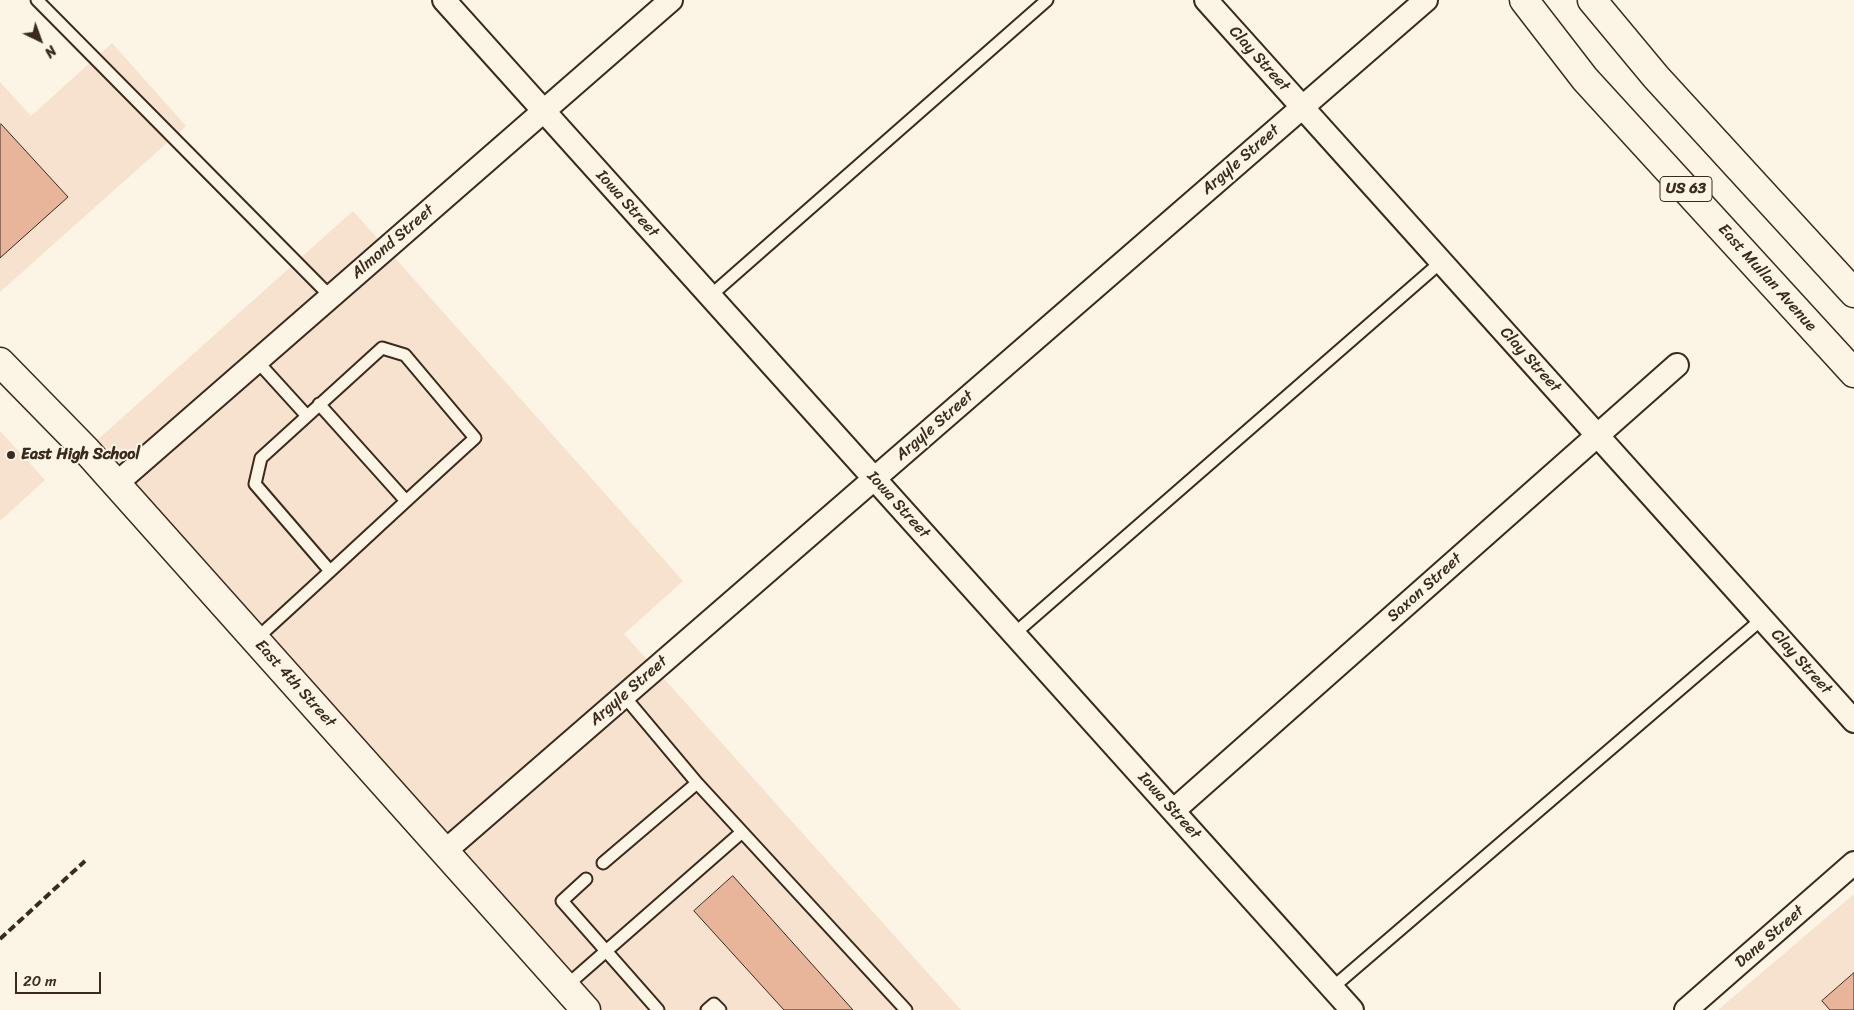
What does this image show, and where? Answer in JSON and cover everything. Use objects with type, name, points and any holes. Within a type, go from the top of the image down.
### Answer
[{"type":"main road","name":"East Mullan Avenue","points":[[1524,0],[1586,79],[1854,373]]},
{"type":"main road","points":[[1592,0],[1656,77],[1854,293]]},
{"type":"main road","name":"East 4th Street","points":[[0,362],[116,484],[586,1010]]},
{"type":"street","name":"Iowa Street","points":[[444,0],[1352,1010]]},
{"type":"street","name":"Almond Street","points":[[116,484],[670,0]]},
{"type":"street","name":"Clay Street","points":[[1206,0],[1854,721]]},
{"type":"street","name":"Argyle Street","points":[[444,852],[1426,0]]},
{"type":"street","name":"Saxon Street","points":[[1173,811],[1677,365]]},
{"type":"street","name":"Dane Street","points":[[1686,1010],[1854,863]]},
{"type":"lane","points":[[37,0],[330,296]]},
{"type":"lane","points":[[710,296],[1046,0]]},
{"type":"lane","points":[[1014,634],[1441,262]]},
{"type":"lane","points":[[255,640],[475,438],[405,355],[382,348],[261,458],[254,484],[330,571]]},
{"type":"lane","points":[[257,361],[307,416]]},
{"type":"lane","points":[[320,404],[406,501]]},
{"type":"lane","points":[[1332,988],[1762,619]]},
{"type":"lane","points":[[624,696],[697,783],[906,1010]]},
{"type":"lane","points":[[603,863],[697,783]]},
{"type":"lane","points":[[565,987],[742,832]]},
{"type":"lane","points":[[586,879],[562,902],[658,1010]]},
{"type":"lane","points":[[707,1010],[714,1004],[720,1010]]},
{"type":"shaded area","points":[[112,43],[186,126],[0,292],[0,82],[31,116]]},
{"type":"shaded area","points":[[353,211],[683,581],[624,634],[961,1010],[586,1010],[86,450]]},
{"type":"shaded area","name":"East High School","points":[[0,431],[45,480],[0,521]]},
{"type":"shaded area","points":[[1854,894],[1854,1010],[1718,1010]]},
{"type":"building","points":[[0,125],[68,197],[0,258]]},
{"type":"building","points":[[733,876],[853,1010],[784,1010],[694,911]]},
{"type":"building","points":[[1854,973],[1854,1010],[1830,1010],[1822,1001]]},
{"type":"railway","points":[[0,939],[85,861]]},
{"type":"place","name":"East High School","points":[[11,455]]}]
